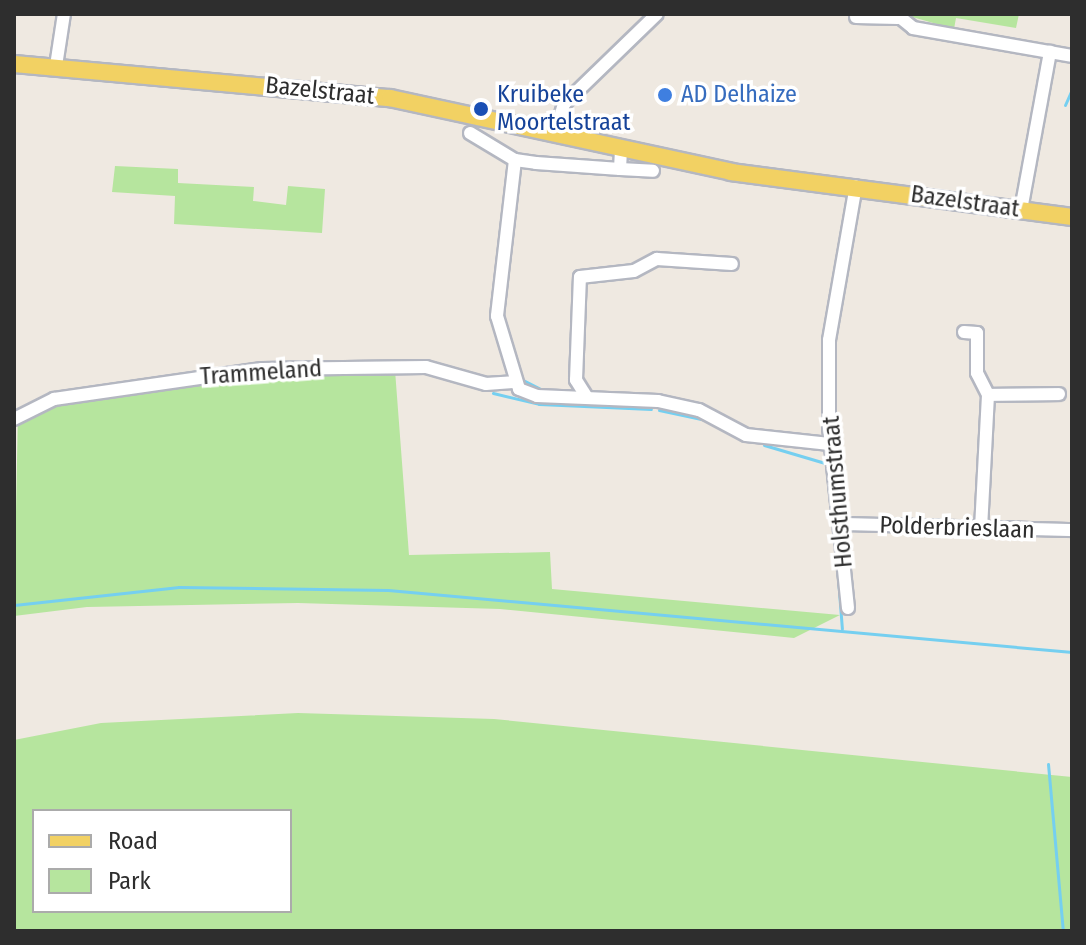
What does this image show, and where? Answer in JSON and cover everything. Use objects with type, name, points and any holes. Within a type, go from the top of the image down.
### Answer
[{"type":"main road","name":"Bazelstraat","points":[[14,64],[390,98],[621,151],[1072,217]]},
{"type":"street","points":[[56,66],[64,14]]},
{"type":"street","points":[[555,135],[564,104],[657,14]]},
{"type":"street","points":[[856,17],[897,16],[913,28],[1072,56]]},
{"type":"street","points":[[1021,210],[1050,52]]},
{"type":"street","points":[[470,133],[515,160],[653,171]]},
{"type":"street","points":[[620,169],[621,151]]},
{"type":"street","points":[[513,382],[497,316],[515,160]]},
{"type":"street","name":"Holsthumstraat","points":[[848,608],[842,524],[830,444],[829,340],[856,186]]},
{"type":"street","points":[[586,396],[576,380],[580,277],[634,271],[657,259],[732,264]]},
{"type":"street","points":[[964,332],[977,333],[977,373],[988,395],[981,530]]},
{"type":"street","name":"Trammeland","points":[[14,419],[54,399],[262,369],[426,367],[486,384],[513,382],[537,396],[586,396],[684,406],[746,435],[830,444]]},
{"type":"street","points":[[988,395],[1059,394]]},
{"type":"street","name":"Polderbrieslaan","points":[[842,524],[1072,530]]},
{"type":"green space","points":[[902,14],[1019,14],[1016,28],[956,18],[954,29]]},
{"type":"green space","points":[[115,166],[178,169],[178,183],[254,187],[253,201],[286,205],[288,186],[325,189],[322,233],[174,224],[175,196],[112,192]]},
{"type":"green space","points":[[240,367],[395,370],[409,555],[550,552],[552,589],[840,615],[794,638],[500,609],[298,603],[87,607],[14,616],[18,409]]},
{"type":"green space","points":[[298,713],[494,719],[1072,777],[1072,931],[14,931],[14,740],[101,723]]},
{"type":"waterway","points":[[1065,105],[1072,89]]},
{"type":"waterway","points":[[521,379],[545,391]]},
{"type":"waterway","points":[[493,393],[539,404],[651,409]]},
{"type":"waterway","points":[[659,410],[706,420]]},
{"type":"waterway","points":[[764,445],[828,464]]},
{"type":"waterway","points":[[835,539],[842,629]]},
{"type":"waterway","points":[[14,605],[179,587],[388,590],[1072,652]]},
{"type":"waterway","points":[[1048,764],[1063,931]]},
{"type":"place","name":"AD Delhaize","points":[[665,95]]},
{"type":"place","name":"Kruibeke Moortelstraat","points":[[481,109]]}]
